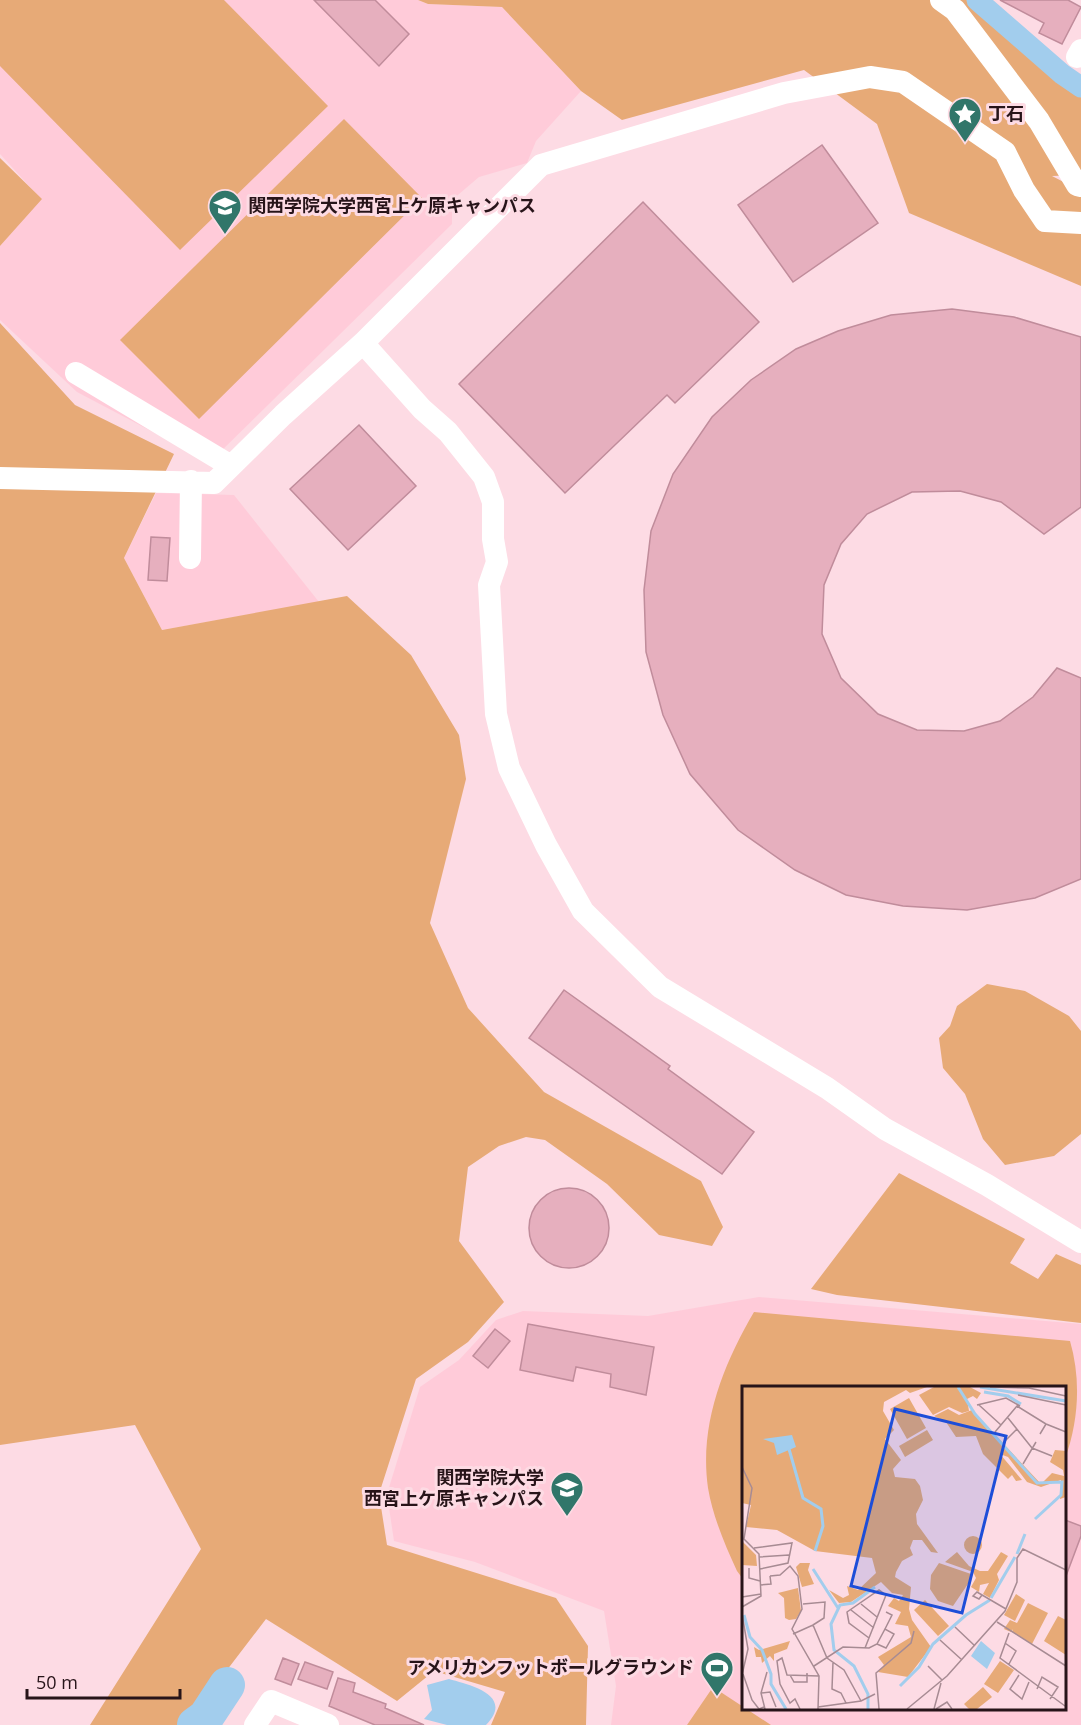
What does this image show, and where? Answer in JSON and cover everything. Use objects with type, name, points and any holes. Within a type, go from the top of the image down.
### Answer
[{"type":"street","points":[[941,0],[955,10],[962,19],[1039,122],[1077,185],[1081,186]]},
{"type":"street","points":[[0,478],[214,483],[283,415],[363,343],[541,165],[784,93],[870,77],[903,82],[1005,152],[1024,190],[1045,221],[1081,223]]},
{"type":"street","points":[[363,343],[422,409],[448,432],[484,477],[493,502],[493,539],[497,562],[489,585],[496,714],[509,768],[546,846],[583,910],[660,987],[827,1088],[885,1129],[987,1185],[1081,1242]]},
{"type":"street","points":[[76,373],[231,465]]},
{"type":"street","points":[[190,558],[191,482]]},
{"type":"street","points":[[255,1725],[271,1701],[328,1725]]},
{"type":"shaded area","name":"関西学院大学西宮上ケ原キャンパス","points":[[0,0],[418,0],[428,4],[502,7],[581,91],[536,141],[527,163],[479,177],[452,200],[452,224],[210,462],[77,392],[0,320],[0,246],[41,199],[0,154]]},
{"type":"shaded area","points":[[0,0],[224,0],[328,106],[180,250],[0,66]]},
{"type":"shaded area","points":[[418,0],[973,0],[1081,92],[1081,175],[1052,176],[1081,191],[1081,286],[909,213],[877,124],[804,70],[622,120],[581,91],[502,7],[428,4]]},
{"type":"shaded area","points":[[344,119],[422,198],[199,419],[120,340]]},
{"type":"shaded area","points":[[0,158],[42,199],[0,246]]},
{"type":"shaded area","points":[[0,323],[75,405],[174,454],[124,558],[162,630],[347,596],[411,655],[459,735],[466,779],[430,923],[468,1008],[544,1092],[701,1181],[723,1227],[712,1246],[659,1235],[607,1184],[545,1140],[526,1137],[499,1146],[468,1167],[459,1241],[504,1302],[468,1342],[416,1379],[379,1494],[387,1545],[556,1598],[588,1646],[586,1725],[491,1725],[505,1692],[434,1671],[397,1701],[266,1619],[185,1725],[90,1725],[201,1549],[135,1425],[0,1445]]},
{"type":"shaded area","points":[[156,493],[234,495],[319,602],[162,630],[124,558]]},
{"type":"shaded area","points":[[987,984],[1025,991],[1069,1016],[1081,1031],[1081,1134],[1054,1156],[1005,1165],[983,1139],[965,1094],[943,1068],[939,1038],[950,1026],[957,1006]]},
{"type":"shaded area","points":[[899,1173],[1025,1239],[1010,1263],[1038,1279],[1056,1254],[1081,1265],[1081,1323],[837,1295],[811,1289]]},
{"type":"shaded area","name":"関西学院大学 西宮上ケ原キャンパス","points":[[759,1297],[1081,1324],[1081,1725],[611,1725],[616,1686],[604,1611],[475,1562],[394,1541],[387,1494],[420,1387],[459,1360],[496,1320],[523,1311],[648,1316]]},
{"type":"shaded area","points":[[754,1312],[1070,1341],[1076,1370],[1077,1400],[1076,1415],[1066,1456],[1066,1386],[742,1386],[742,1578],[728,1551],[713,1510],[706,1465],[710,1419],[716,1396],[723,1374]]},
{"type":"shaded area","name":"アメリカンフットボールグラウンド","points":[[713,1687],[742,1706],[742,1710],[748,1710],[771,1725],[687,1725]]},
{"type":"water","points":[[449,1679],[478,1688],[493,1699],[494,1715],[486,1725],[447,1725],[424,1719],[432,1710],[427,1685]]},
{"type":"building","points":[[314,0],[375,0],[409,34],[379,66]]},
{"type":"building","points":[[1000,0],[1068,0],[1081,7],[1062,44],[1039,33],[1044,23]]},
{"type":"building","points":[[822,145],[878,223],[793,282],[738,205]]},
{"type":"building","points":[[643,202],[759,322],[675,403],[667,395],[565,493],[459,384]]},
{"type":"building","points":[[952,309],[1014,317],[1081,337],[1081,507],[1044,534],[1001,502],[960,491],[912,492],[867,514],[841,544],[824,585],[822,634],[841,678],[878,714],[917,730],[964,731],[1000,721],[1033,697],[1057,668],[1081,678],[1081,879],[1035,898],[967,910],[903,906],[846,895],[795,870],[738,830],[690,774],[663,715],[646,652],[644,590],[651,531],[673,474],[712,417],[751,380],[796,349],[838,331],[891,315]]},
{"type":"building","points":[[359,425],[416,486],[348,550],[290,489]]},
{"type":"building","points":[[151,537],[170,538],[167,581],[148,580]]},
{"type":"building","points":[[564,990],[670,1066],[668,1069],[754,1132],[722,1174],[529,1038]]},
{"type":"building","points":[[569,1188],[584,1191],[597,1200],[606,1213],[609,1228],[606,1243],[597,1256],[584,1265],[569,1268],[554,1265],[541,1256],[532,1243],[529,1228],[532,1213],[541,1200],[554,1191]]},
{"type":"building","points":[[528,1324],[654,1347],[646,1395],[610,1387],[611,1374],[576,1367],[573,1381],[520,1370]]},
{"type":"building","points":[[495,1329],[510,1341],[488,1368],[473,1356]]},
{"type":"building","points":[[1066,1520],[1081,1526],[1081,1536],[1066,1576]]},
{"type":"building","points":[[283,1658],[299,1664],[291,1685],[275,1679]]},
{"type":"building","points":[[305,1662],[333,1672],[327,1689],[298,1679]]},
{"type":"building","points":[[338,1678],[355,1683],[353,1692],[386,1704],[385,1708],[424,1725],[375,1725],[329,1706]]},
{"type":"waterway","points":[[977,0],[1062,74],[1081,87]]},
{"type":"waterway","points":[[195,1725],[206,1717],[227,1685]]},
{"type":"place","name":"丁石","points":[[965,143]]},
{"type":"place","name":"関西学院大学西宮上ケ原キャンパス","points":[[225,235]]},
{"type":"place","name":"関西学院大学 西宮上ケ原キャンパス","points":[[567,1517]]},
{"type":"place","name":"アメリカンフットボールグラウンド","points":[[717,1697]]}]
